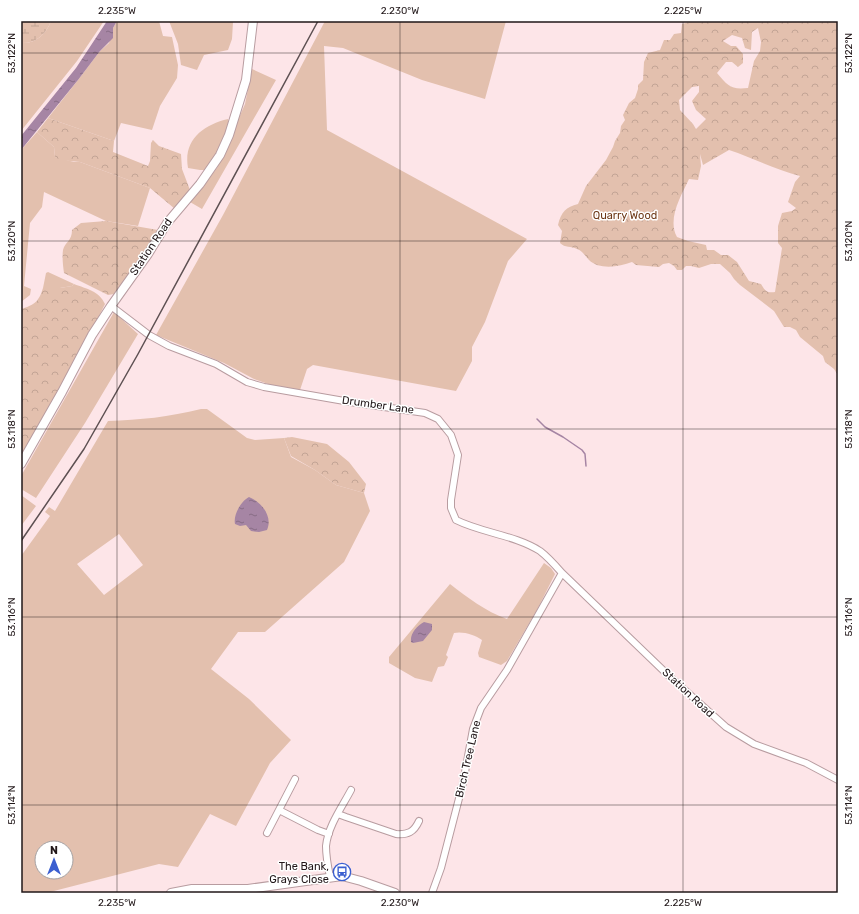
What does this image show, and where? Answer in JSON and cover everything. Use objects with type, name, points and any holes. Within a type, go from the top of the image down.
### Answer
[{"type":"street","name":"Station Road","points":[[21,464],[62,392],[92,335],[148,254],[166,223],[200,184],[220,155],[229,135],[246,80],[253,21]]},
{"type":"street","name":"Drumber Lane","points":[[111,306],[149,335],[169,346],[216,364],[247,382],[264,387],[350,402],[425,413],[438,419],[451,435],[458,455],[450,500],[451,508],[456,520],[525,544],[539,551],[548,558],[562,573]]},
{"type":"street","name":"Station Road","points":[[562,573],[662,669],[726,727],[754,744],[806,763],[838,780]]},
{"type":"street","name":"Birch Tree Lane","points":[[432,893],[441,868],[463,783],[473,729],[481,708],[514,658],[562,573]]},
{"type":"street","points":[[267,833],[295,779]]},
{"type":"street","points":[[330,877],[326,844],[338,814],[351,790]]},
{"type":"street","points":[[279,810],[329,834]]},
{"type":"street","points":[[338,814],[396,834],[411,832],[414,830],[419,821]]},
{"type":"street","points":[[171,893],[192,889],[227,892],[342,876],[395,893]]},
{"type":"green space","points":[[21,21],[51,21],[49,26],[39,38],[31,42],[21,43]]},
{"type":"green space","points":[[51,21],[104,21],[77,61],[21,131],[21,43],[31,42],[39,38],[49,26]]},
{"type":"green space","points":[[117,21],[159,21],[163,36],[172,37],[178,65],[177,78],[160,106],[152,130],[121,123],[114,141],[48,118],[100,51],[109,43],[113,28]]},
{"type":"green space","points":[[169,21],[233,22],[232,39],[228,50],[204,55],[197,70],[181,65],[178,44]]},
{"type":"green space","points":[[325,21],[506,21],[485,99],[422,80],[343,48],[324,46],[327,130],[527,239],[508,261],[485,322],[472,347],[472,361],[456,391],[313,365],[307,369],[300,390],[271,385],[254,379],[224,363],[156,335],[223,215]]},
{"type":"green space","name":"Quarry Wood","points":[[693,21],[838,21],[838,375],[834,369],[825,362],[823,356],[800,337],[796,330],[790,327],[784,327],[774,311],[740,285],[720,264],[711,264],[699,268],[686,266],[682,270],[677,270],[669,263],[663,264],[659,267],[636,265],[632,262],[609,267],[593,263],[579,250],[564,246],[560,243],[562,231],[558,225],[562,213],[570,207],[578,204],[586,186],[606,160],[613,147],[620,133],[621,126],[625,120],[623,115],[629,103],[635,98],[638,85],[643,80],[644,62],[648,53],[660,50],[664,40],[670,40],[674,34],[681,33],[682,24]],"holes":[[[758,28],[761,42],[760,51],[754,61],[748,88],[734,88],[724,81],[717,73],[726,62],[732,62],[738,67],[743,63],[743,54],[736,46],[731,46],[723,41],[732,35],[742,38],[745,48],[751,50],[752,32]],[[699,86],[699,92],[692,101],[696,110],[706,119],[696,129],[680,110],[679,100],[692,87]],[[729,150],[782,171],[800,176],[795,182],[788,202],[796,208],[792,211],[782,213],[778,226],[778,243],[782,248],[775,292],[768,292],[761,284],[749,281],[737,262],[728,255],[721,255],[714,250],[707,250],[706,245],[677,237],[674,230],[674,215],[689,179],[698,180],[701,166],[700,154],[703,165]]]},
{"type":"green space","points":[[252,69],[276,80],[202,209],[190,202],[217,168],[245,104]]},
{"type":"green space","points":[[48,118],[114,141],[113,152],[148,166],[150,161],[151,143],[153,140],[159,146],[181,154],[182,169],[190,190],[175,209],[150,188],[80,162],[60,160],[55,157],[54,147],[37,132]]},
{"type":"green space","points":[[228,119],[229,125],[213,164],[207,170],[188,168],[187,158],[189,149],[197,135],[210,125]]},
{"type":"green space","points":[[37,132],[54,147],[55,157],[80,162],[150,188],[138,226],[106,221],[44,192],[42,207],[30,223],[24,286],[31,289],[30,295],[21,302],[21,150]]},
{"type":"green space","points":[[106,221],[158,230],[143,257],[114,294],[108,295],[64,273],[63,259],[63,250],[71,237],[72,230],[81,223]]},
{"type":"green space","points":[[48,272],[74,284],[72,286],[60,288],[43,288],[46,273]]},
{"type":"green space","points":[[74,284],[96,293],[105,304],[82,350],[21,459],[21,309],[36,302],[43,288],[60,288],[72,286]]},
{"type":"green space","points":[[114,312],[138,334],[85,423],[36,498],[21,489],[21,476]]},
{"type":"green space","points":[[207,409],[247,438],[255,440],[284,438],[291,457],[315,470],[336,485],[364,493],[370,511],[344,562],[265,632],[238,632],[211,669],[249,699],[291,740],[270,763],[236,826],[210,814],[178,867],[159,864],[49,893],[21,893],[21,556],[50,516],[45,512],[49,507],[55,511],[108,421],[154,418]],"holes":[[[119,534],[143,565],[104,595],[77,564]]]},
{"type":"green space","points":[[292,437],[327,444],[349,462],[366,484],[364,493],[336,485],[315,470],[291,456],[284,438]]},
{"type":"green space","points":[[21,495],[36,506],[21,526]]},
{"type":"green space","points":[[544,563],[551,568],[555,574],[538,608],[507,661],[501,665],[479,657],[478,653],[482,640],[465,633],[454,633],[446,655],[448,657],[444,666],[438,667],[432,682],[415,678],[389,663],[389,657],[450,584],[484,608],[507,619]]},
{"type":"water","points":[[107,21],[117,21],[113,28],[113,38],[100,51],[21,150],[21,136],[76,68]]},
{"type":"water","points":[[249,497],[258,502],[265,510],[269,520],[267,530],[259,532],[251,531],[246,525],[240,526],[235,524],[235,517],[238,509]]},
{"type":"water","points":[[424,622],[432,624],[432,630],[423,641],[411,642],[414,630]]},
{"type":"waterway","points":[[537,419],[545,427],[582,450],[585,454],[586,466]]},
{"type":"railway","points":[[21,541],[84,449],[138,354],[318,21]]},
{"type":"place","name":"The Bank, Grays Close","points":[[342,872]]}]
